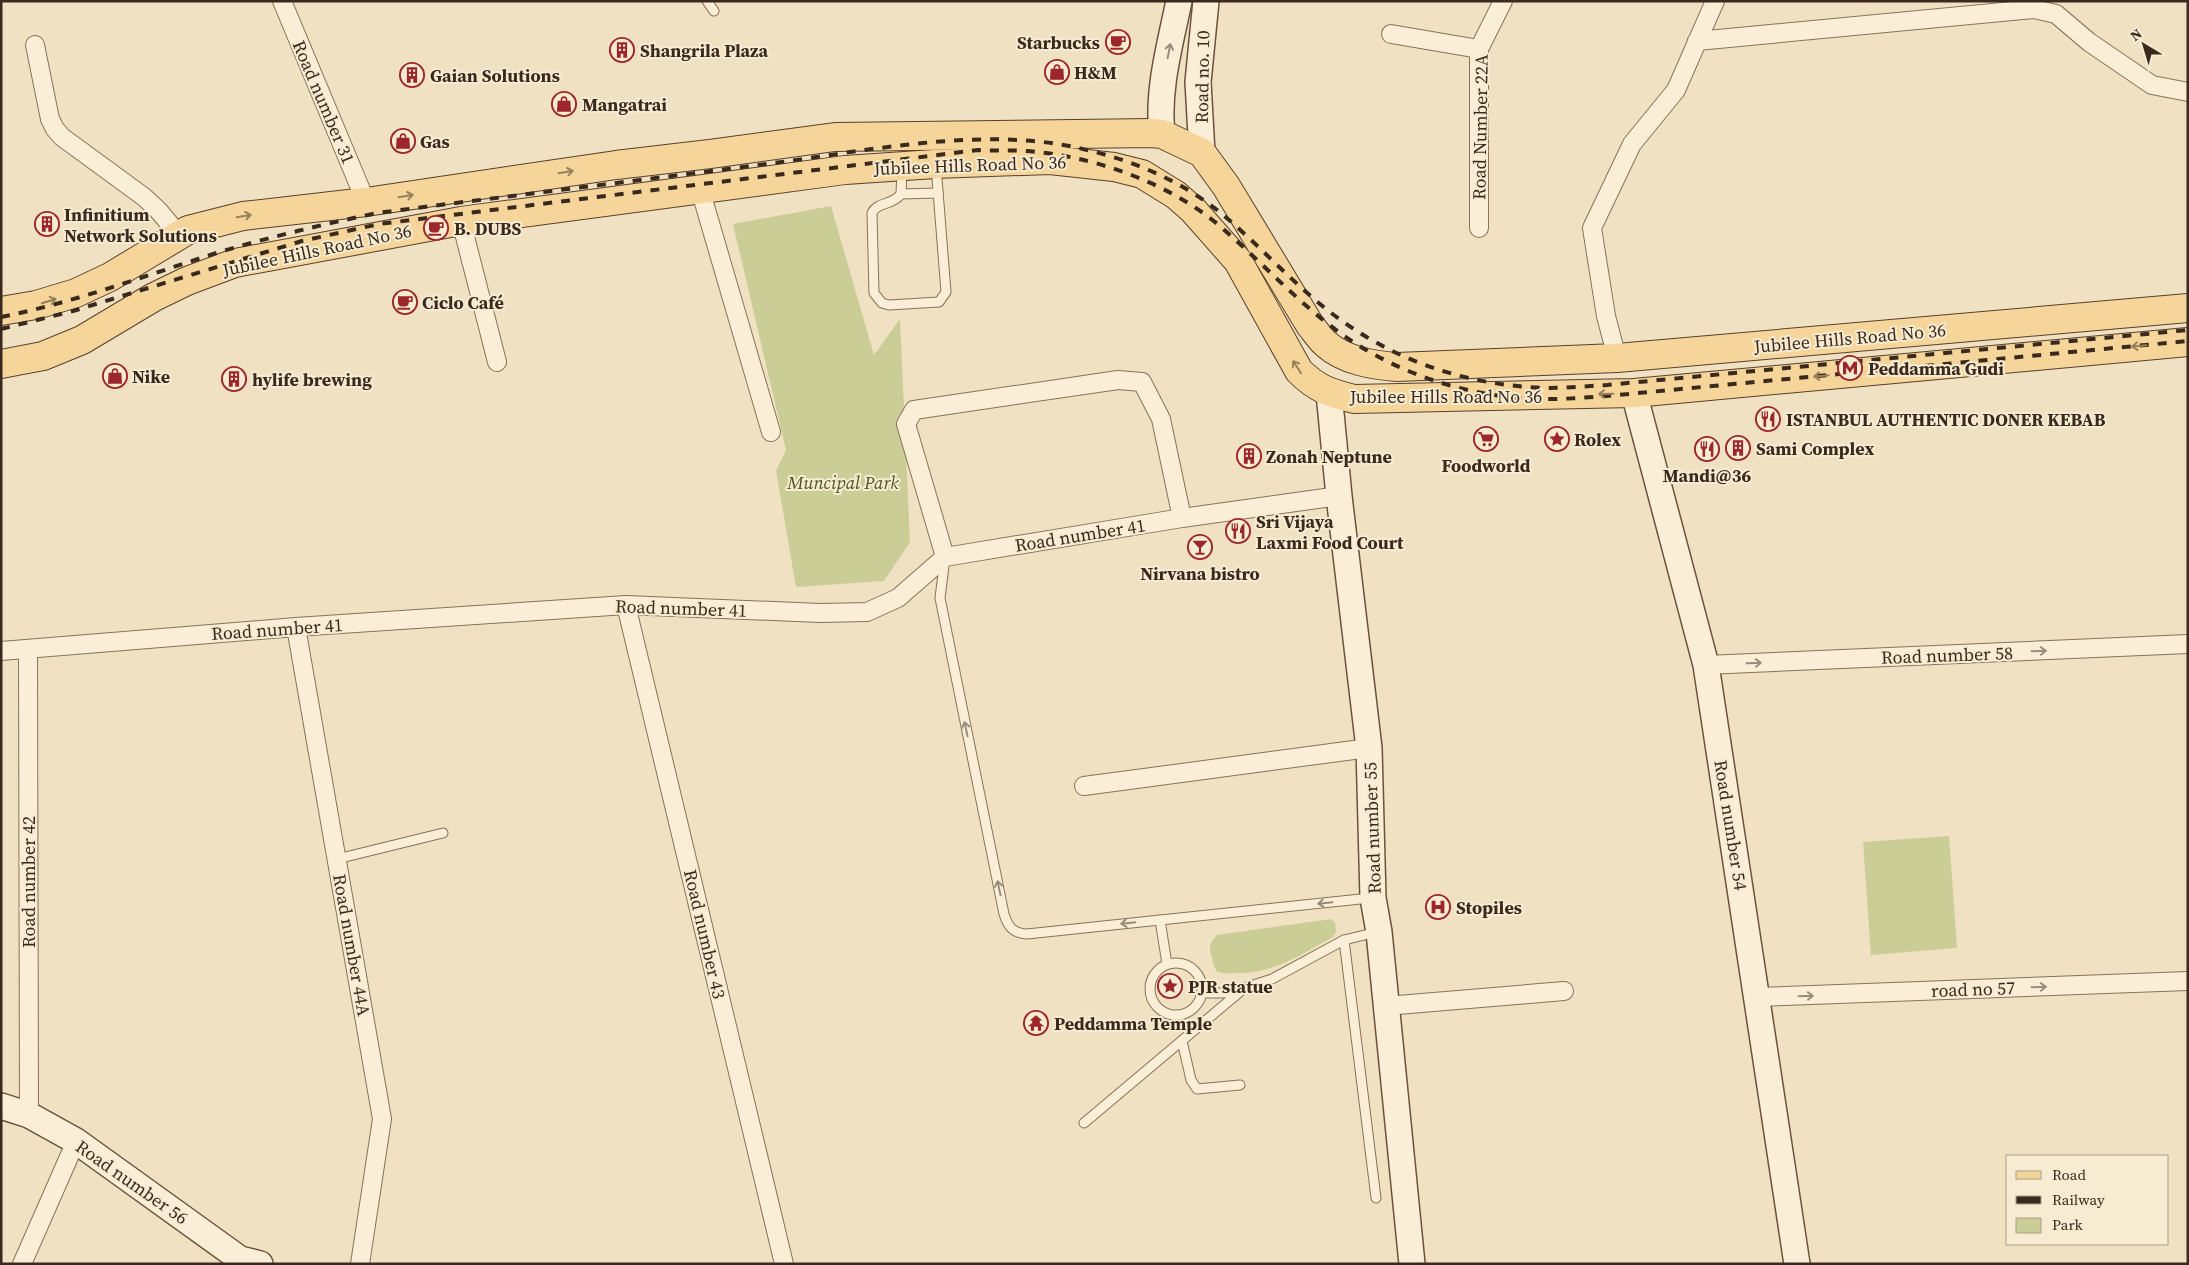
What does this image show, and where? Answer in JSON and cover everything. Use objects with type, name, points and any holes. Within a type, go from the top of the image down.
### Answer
[{"type":"main road","name":"Jubilee Hills Road No 36","points":[[1,311],[36,305],[76,293],[110,277],[188,230],[243,216],[366,202],[616,164],[710,154],[835,137],[1151,133],[1161,125],[1202,152],[1226,186],[1310,326],[1326,344],[1345,357],[1380,366],[1397,367],[1617,358],[2188,308]]},
{"type":"main road","name":"Jubilee Hills Road No 36","points":[[1,364],[43,356],[82,340],[154,297],[187,281],[235,263],[461,221],[845,170],[935,164],[1050,160],[1114,167],[1142,174],[1158,182],[1193,210],[1238,261],[1299,371],[1312,384],[1329,393],[1354,399],[1634,394],[2188,342]]},
{"type":"main road","points":[[616,164],[620,201]]},
{"type":"street","name":"Road number 31","points":[[282,1],[366,202]]},
{"type":"street","points":[[1161,125],[1163,78],[1179,1]]},
{"type":"street","name":"Road no. 10","points":[[1202,152],[1198,82],[1206,1]]},
{"type":"street","name":"Road Number 22A","points":[[1479,228],[1479,49],[1502,1]]},
{"type":"street","points":[[1617,358],[1606,316],[1592,228],[1632,144],[1676,90],[1715,1]]},
{"type":"street","points":[[1697,40],[2034,9],[2056,14],[2090,42],[2152,84],[2188,92]]},
{"type":"street","points":[[1391,34],[1479,49]]},
{"type":"street","points":[[35,45],[50,119],[55,128],[62,137],[144,197],[179,235]]},
{"type":"street","points":[[1163,78],[1173,91],[1181,93],[1189,90],[1198,82]]},
{"type":"street","points":[[700,189],[770,432]]},
{"type":"street","points":[[461,221],[497,362]]},
{"type":"street","points":[[945,556],[906,424],[914,410],[1118,380],[1142,382],[1161,419],[1182,518]]},
{"type":"street","name":"Road number 55","points":[[1329,393],[1339,496],[1369,748],[1373,898],[1379,932],[1412,1264]]},
{"type":"street","name":"Road number 54","points":[[1634,394],[1706,666],[1797,1264]]},
{"type":"street","name":"Road number 41","points":[[1,651],[296,627],[626,605],[820,613],[867,612],[898,598],[945,556],[1182,518],[1339,496]]},
{"type":"street","name":"Road number 43","points":[[626,605],[784,1264]]},
{"type":"street","name":"Road number 44A","points":[[296,627],[382,1119],[360,1264]]},
{"type":"street","name":"Road number 58","points":[[1706,666],[2188,644]]},
{"type":"street","name":"Road number 42","points":[[28,649],[29,1115]]},
{"type":"street","points":[[1084,786],[1369,748]]},
{"type":"street","name":"road no 57","points":[[1758,998],[2188,981]]},
{"type":"street","points":[[1386,1006],[1564,991]]},
{"type":"street","name":"Road number 56","points":[[1,1106],[29,1115],[76,1141],[240,1259],[260,1264]]},
{"type":"street","points":[[22,1264],[76,1141]]},
{"type":"lane","points":[[707,1],[714,11]]},
{"type":"lane","points":[[902,166],[901,194],[892,203],[880,205],[872,213],[874,293],[882,303],[889,305],[939,302],[946,292],[935,164]]},
{"type":"lane","points":[[901,194],[938,193]]},
{"type":"lane","points":[[945,556],[940,598],[1004,914],[1011,929],[1019,934],[1027,934],[1373,898]]},
{"type":"lane","points":[[336,859],[443,833]]},
{"type":"lane","points":[[1160,920],[1166,964]]},
{"type":"lane","points":[[1203,993],[1229,993],[1242,990],[1272,979],[1344,940],[1379,932]]},
{"type":"lane","points":[[1344,940],[1376,1198]]},
{"type":"lane","points":[[1180,962],[1193,968],[1201,979],[1203,993],[1197,1006],[1186,1014],[1172,1015],[1159,1010],[1151,998],[1150,984],[1155,972],[1166,964],[1180,962]]},
{"type":"lane","points":[[1084,1123],[1242,990]]},
{"type":"lane","points":[[1182,1041],[1191,1080],[1197,1089],[1240,1086]]},
{"type":"green space","name":"Muncipal Park","points":[[831,206],[874,355],[900,319],[910,542],[884,581],[796,587],[776,471],[786,450],[733,224]]},
{"type":"green space","points":[[1949,836],[1957,948],[1871,955],[1863,842]]},
{"type":"green space","points":[[1331,919],[1335,923],[1336,932],[1333,937],[1286,962],[1261,971],[1248,973],[1222,973],[1218,972],[1215,968],[1210,948],[1217,935]]},
{"type":"railway","points":[[1,317],[85,296],[242,246],[300,230],[377,213],[931,142],[1011,140],[1050,143],[1087,150],[1123,160],[1176,183],[1222,214],[1313,298],[1368,338],[1392,351],[1441,371],[1494,383],[1548,388],[1607,385],[2188,330]]},
{"type":"railway","points":[[1,329],[73,311],[302,241],[379,224],[978,150],[1027,151],[1077,158],[1126,173],[1150,183],[1195,207],[1215,222],[1312,311],[1354,343],[1418,375],[1461,388],[1506,397],[1558,399],[1607,396],[2188,341]]},
{"type":"place","name":"Starbucks","points":[[1118,42]]},
{"type":"place","name":"Shangrila Plaza","points":[[622,50]]},
{"type":"place","name":"H&M","points":[[1057,72]]},
{"type":"place","name":"Gaian Solutions","points":[[412,75]]},
{"type":"place","name":"Mangatrai","points":[[564,104]]},
{"type":"place","name":"Gas","points":[[403,141]]},
{"type":"place","name":"Infinitium Network Solutions","points":[[47,224]]},
{"type":"place","name":"B. DUBS","points":[[436,228]]},
{"type":"place","name":"Ciclo Café","points":[[405,302]]},
{"type":"place","name":"Peddamma Gudi","points":[[1850,368]]},
{"type":"place","name":"Nike","points":[[115,376]]},
{"type":"place","name":"hylife brewing","points":[[234,379]]},
{"type":"place","name":"ISTANBUL AUTHENTIC DONER KEBAB","points":[[1768,419]]},
{"type":"place","name":"Foodworld","points":[[1486,439]]},
{"type":"place","name":"Rolex","points":[[1557,439]]},
{"type":"place","name":"Sami Complex","points":[[1738,448]]},
{"type":"place","name":"Mandi@36","points":[[1707,449]]},
{"type":"place","name":"Zonah Neptune","points":[[1249,456]]},
{"type":"place","name":"Sri Vijaya Laxmi Food Court","points":[[1238,531]]},
{"type":"place","name":"Nirvana bistro","points":[[1200,547]]},
{"type":"place","name":"Stopiles","points":[[1438,907]]},
{"type":"place","name":"PJR statue","points":[[1170,986]]},
{"type":"place","name":"Peddamma Temple","points":[[1036,1023]]}]
